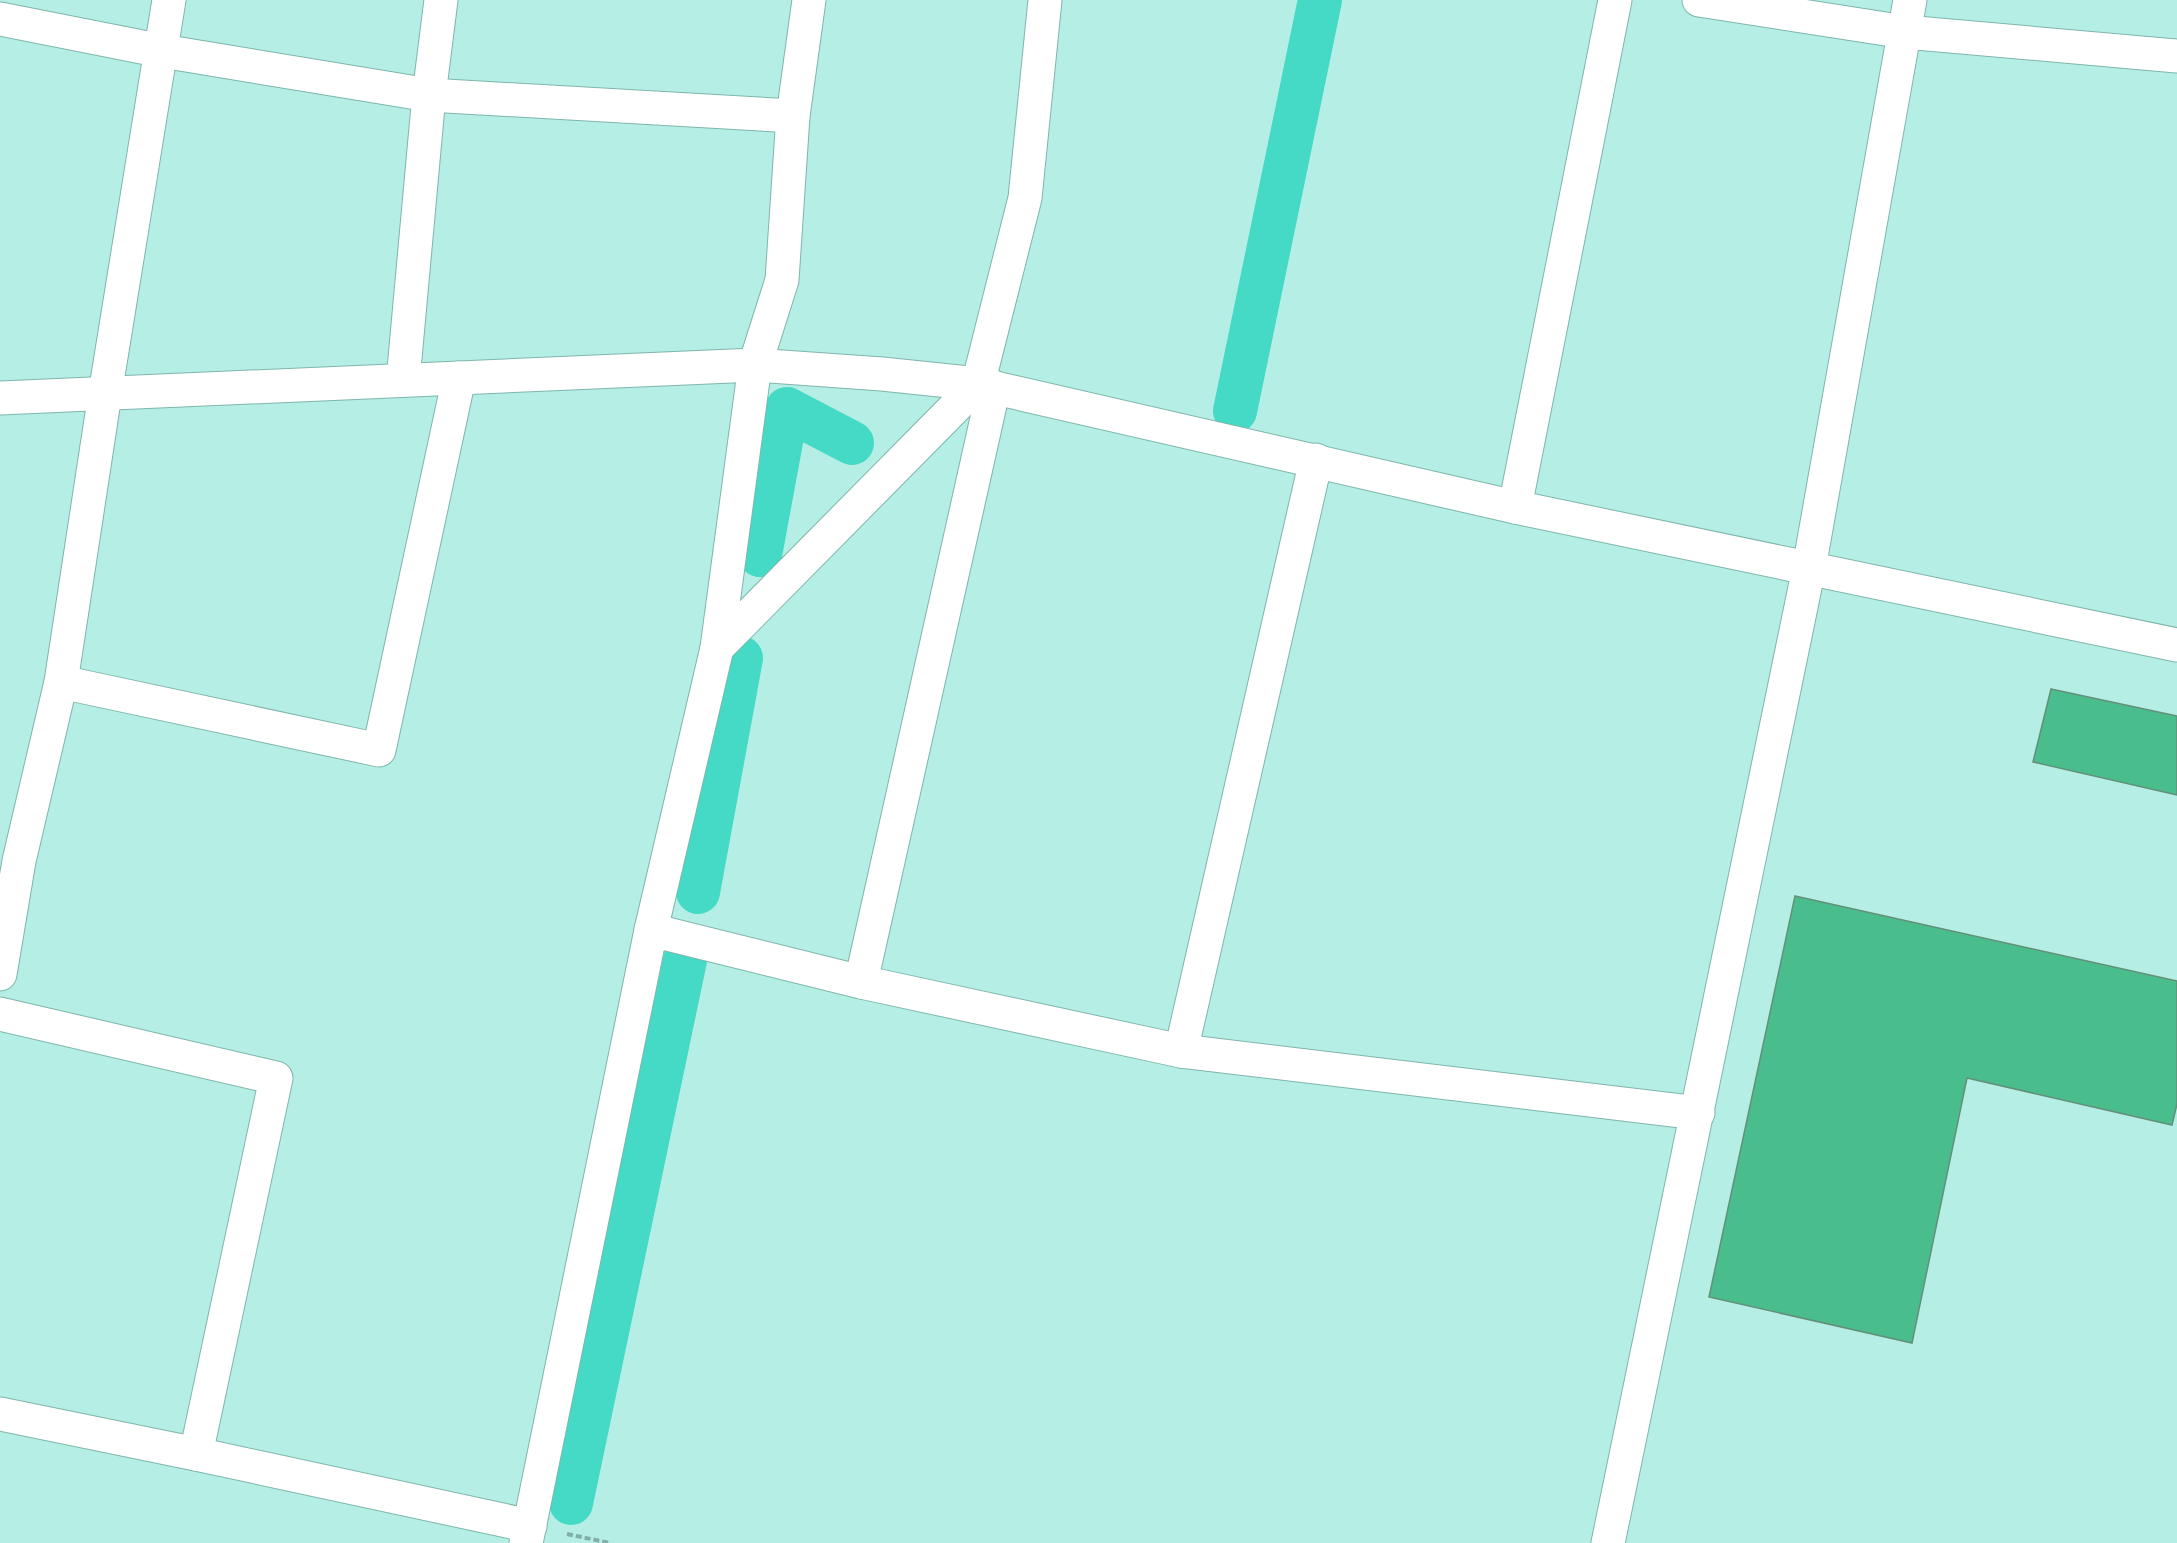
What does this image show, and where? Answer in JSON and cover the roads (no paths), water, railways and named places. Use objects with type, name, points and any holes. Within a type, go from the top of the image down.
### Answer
[{"type":"street","points":[[0,974],[10,859],[61,682],[169,0]]},
{"type":"street","points":[[403,380],[429,95],[441,0]]},
{"type":"street","points":[[0,1414],[196,1454],[528,1534],[651,930],[717,648],[755,365],[782,280],[793,116],[809,0]]},
{"type":"street","points":[[861,982],[1025,198],[1045,0]]},
{"type":"street","points":[[1515,507],[1616,0]]},
{"type":"street","points":[[1700,0],[1905,32],[2177,56]]},
{"type":"street","points":[[1608,1543],[1809,568],[1910,0]]},
{"type":"street","points":[[0,20],[162,51],[429,95],[793,116]]},
{"type":"street","points":[[0,398],[755,365],[882,374],[986,386],[1515,507],[2177,645]]},
{"type":"street","points":[[61,682],[379,750],[459,378]]},
{"type":"street","points":[[717,648],[986,386]]},
{"type":"street","points":[[1181,1051],[1316,460]]},
{"type":"street","points":[[651,930],[861,982],[1181,1051],[1698,1113]]},
{"type":"street","points":[[0,1014],[276,1078],[196,1454]]},
{"type":"waterway","points":[[1235,411],[1320,0]]},
{"type":"waterway","points":[[760,555],[787,409],[852,443]]},
{"type":"waterway","points":[[698,892],[741,658]]},
{"type":"waterway","points":[[571,1503],[685,960]]}]
